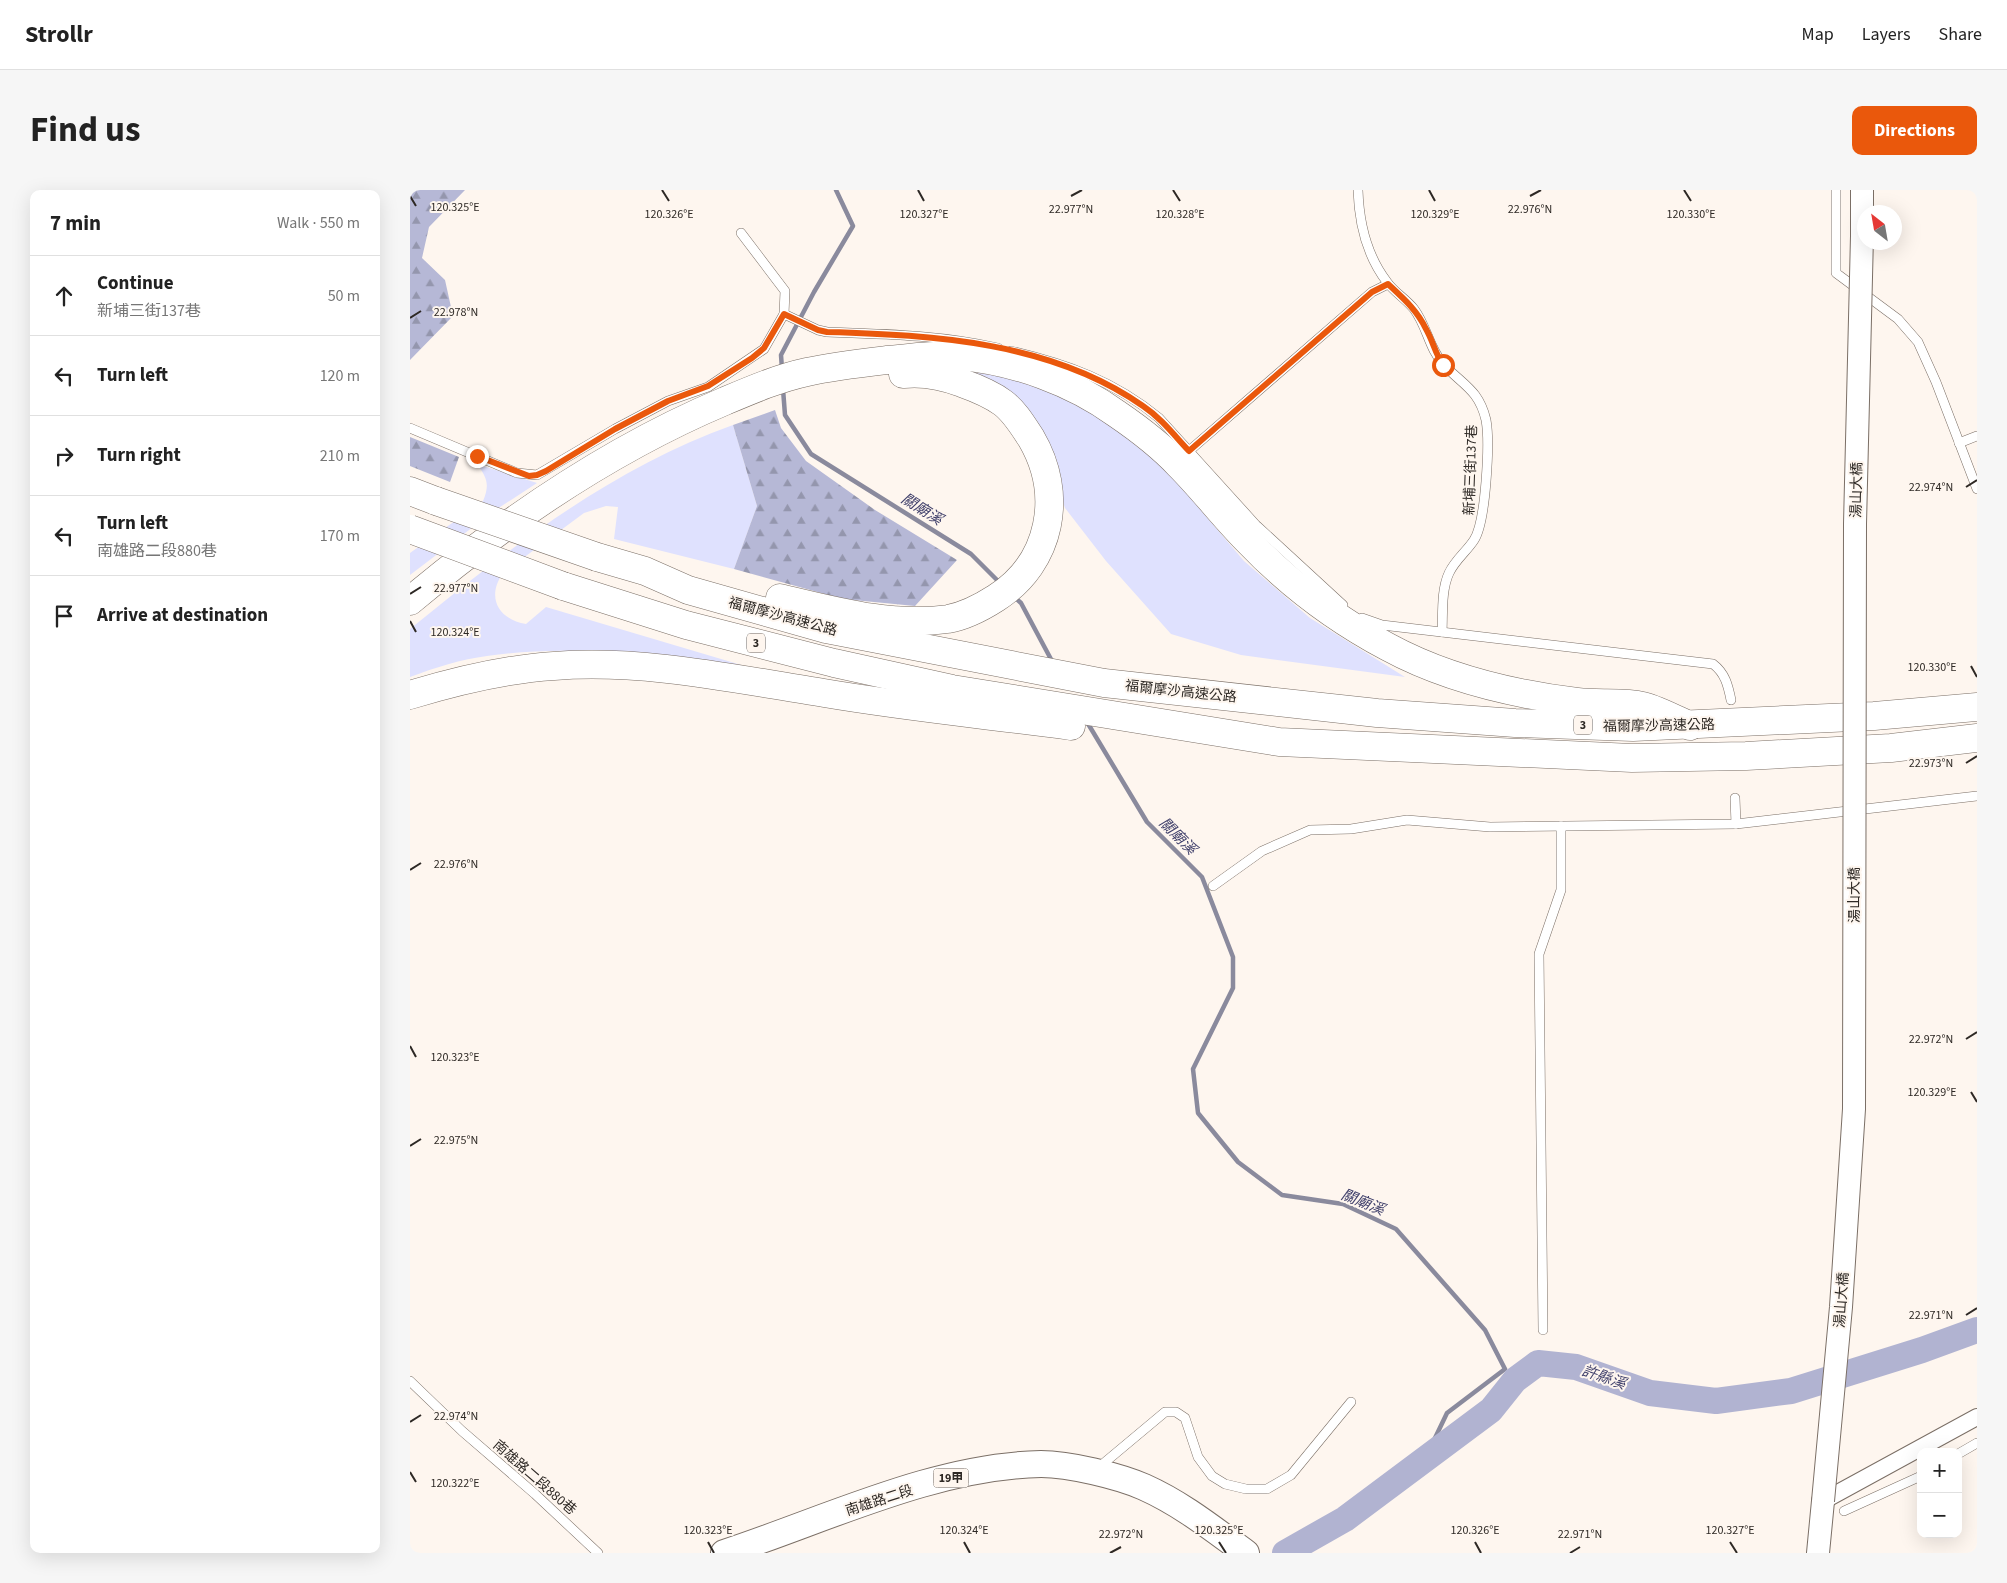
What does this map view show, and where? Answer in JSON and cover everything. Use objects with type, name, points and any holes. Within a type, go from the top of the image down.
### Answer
[{"type":"highway","points":[[410,601],[484,543],[560,490],[685,418],[805,382],[860,363],[960,356],[1004,365],[1051,378],[1085,392],[1147,437],[1176,462],[1248,541],[1294,584],[1327,609],[1389,648],[1449,673],[1489,686],[1579,703],[1642,706],[1690,726]]},
{"type":"highway","points":[[645,571],[689,573],[853,615],[894,621],[951,618],[982,607],[1007,591],[1025,572],[1039,551],[1047,529],[1050,500],[1048,475],[1038,450],[1021,422],[1003,403],[974,387],[946,377],[908,373],[834,384],[805,382]]},
{"type":"highway","points":[[410,623],[481,564],[556,510],[647,454],[696,430],[753,398]]},
{"type":"highway","name":"福爾摩沙高速公路","points":[[410,492],[597,557],[645,571],[688,590],[826,629],[1104,683],[1377,713],[1495,721],[1634,727],[1690,726],[1874,716],[1977,707]]},
{"type":"highway","name":"3","points":[[410,529],[563,586],[686,625],[834,663],[951,700]]},
{"type":"highway","points":[[410,696],[491,674],[554,666],[610,665],[758,680],[824,693],[951,700],[1205,736],[1279,742],[1632,758],[1746,756],[1890,748],[1977,738]]},
{"type":"main road","name":"南雄路二段","points":[[724,1553],[898,1492],[944,1479],[1000,1468],[1043,1464],[1094,1472],[1143,1486],[1181,1506],[1246,1553]]},
{"type":"street","name":"湯山大橋","points":[[1818,1553],[1841,1307],[1854,1109],[1856,524],[1862,190]]},
{"type":"street","points":[[1824,1501],[1975,1420]]},
{"type":"lane","name":"新埔三街137巷","points":[[1358,190],[1363,232],[1378,270],[1388,284],[1414,308],[1427,330],[1434,353],[1443,365],[1471,388],[1482,406],[1486,423],[1485,499],[1482,522],[1475,539],[1449,572],[1445,587],[1442,632]]},
{"type":"lane","points":[[1836,190],[1836,273],[1898,319],[1918,342],[1977,489]]},
{"type":"lane","points":[[410,428],[517,473],[537,475],[615,429],[668,401],[708,386],[764,348],[786,315],[785,291],[741,233]]},
{"type":"lane","points":[[1189,451],[1372,292],[1388,284]]},
{"type":"lane","points":[[786,315],[818,330],[901,334],[968,342],[1054,361],[1101,379],[1144,406],[1189,451],[1256,525],[1364,620],[1382,625],[1712,664],[1721,670],[1728,683],[1731,700]]},
{"type":"lane","points":[[1959,443],[1977,436]]},
{"type":"lane","points":[[1213,886],[1262,851],[1310,830],[1351,829],[1407,820],[1490,827],[1736,824],[1977,796]]},
{"type":"lane","points":[[1735,798],[1736,824]]},
{"type":"lane","points":[[1544,1330],[1539,954],[1561,890],[1561,826]]},
{"type":"lane","name":"南雄路二段880巷","points":[[410,1380],[462,1431],[535,1494],[598,1553]]},
{"type":"lane","points":[[1094,1472],[1165,1412],[1176,1412],[1185,1418],[1198,1457],[1212,1476],[1232,1486],[1246,1489],[1266,1489],[1291,1475],[1351,1402]]},
{"type":"lane","points":[[1962,1452],[1977,1443]]},
{"type":"lane","points":[[1844,1511],[1917,1478]]},
{"type":"shaded area","points":[[945,365],[987,369],[1075,401],[1122,432],[1170,474],[1244,561],[1310,618],[1405,677],[1241,655],[1171,634],[1106,561],[1065,508],[1044,448]]},
{"type":"shaded area","points":[[733,425],[757,506],[734,569],[614,539],[618,507],[606,506],[584,513],[503,573],[495,590],[495,598],[502,612],[516,621],[526,624],[546,607],[772,674],[630,654],[559,651],[523,652],[477,657],[448,664],[410,677],[410,629],[485,569],[603,487],[688,443]]},
{"type":"shaded area","points":[[477,464],[537,483],[494,511],[410,575],[410,553],[483,501],[487,486],[483,473]]},
{"type":"green space","points":[[410,190],[465,190],[429,227],[422,258],[445,280],[453,316],[410,360]]},
{"type":"green space","points":[[775,410],[781,428],[806,461],[875,510],[957,560],[915,606],[843,599],[734,569],[757,506],[733,425]]},
{"type":"green space","points":[[410,437],[459,457],[450,482],[410,466]]},
{"type":"waterway","name":"關廟溪","points":[[782,369],[781,355],[814,292],[853,226],[836,190]]},
{"type":"waterway","name":"關廟溪","points":[[783,389],[785,415],[811,454],[971,554],[1000,583]]},
{"type":"waterway","name":"關廟溪","points":[[1012,595],[1021,603],[1053,663]]},
{"type":"waterway","name":"關廟溪","points":[[1087,722],[1147,822],[1202,877],[1233,957],[1233,988],[1193,1069],[1198,1113],[1238,1162],[1282,1195],[1343,1204],[1396,1229],[1485,1330],[1505,1369],[1447,1413],[1425,1459]]},
{"type":"waterway","name":"許縣溪","points":[[1285,1553],[1345,1519],[1491,1410],[1515,1380],[1538,1363],[1576,1367],[1650,1393],[1716,1401],[1791,1391],[1922,1350],[1977,1330]]},
{"type":"route","points":[[477,456],[517,473],[529,476],[546,471],[615,429],[668,401],[708,386],[752,358],[764,348],[784,314],[818,330],[827,332],[901,334],[968,342],[1054,361],[1101,379],[1144,406],[1159,418],[1189,451],[1372,292],[1382,286],[1388,284],[1414,308],[1427,330],[1434,353],[1443,365]]}]
